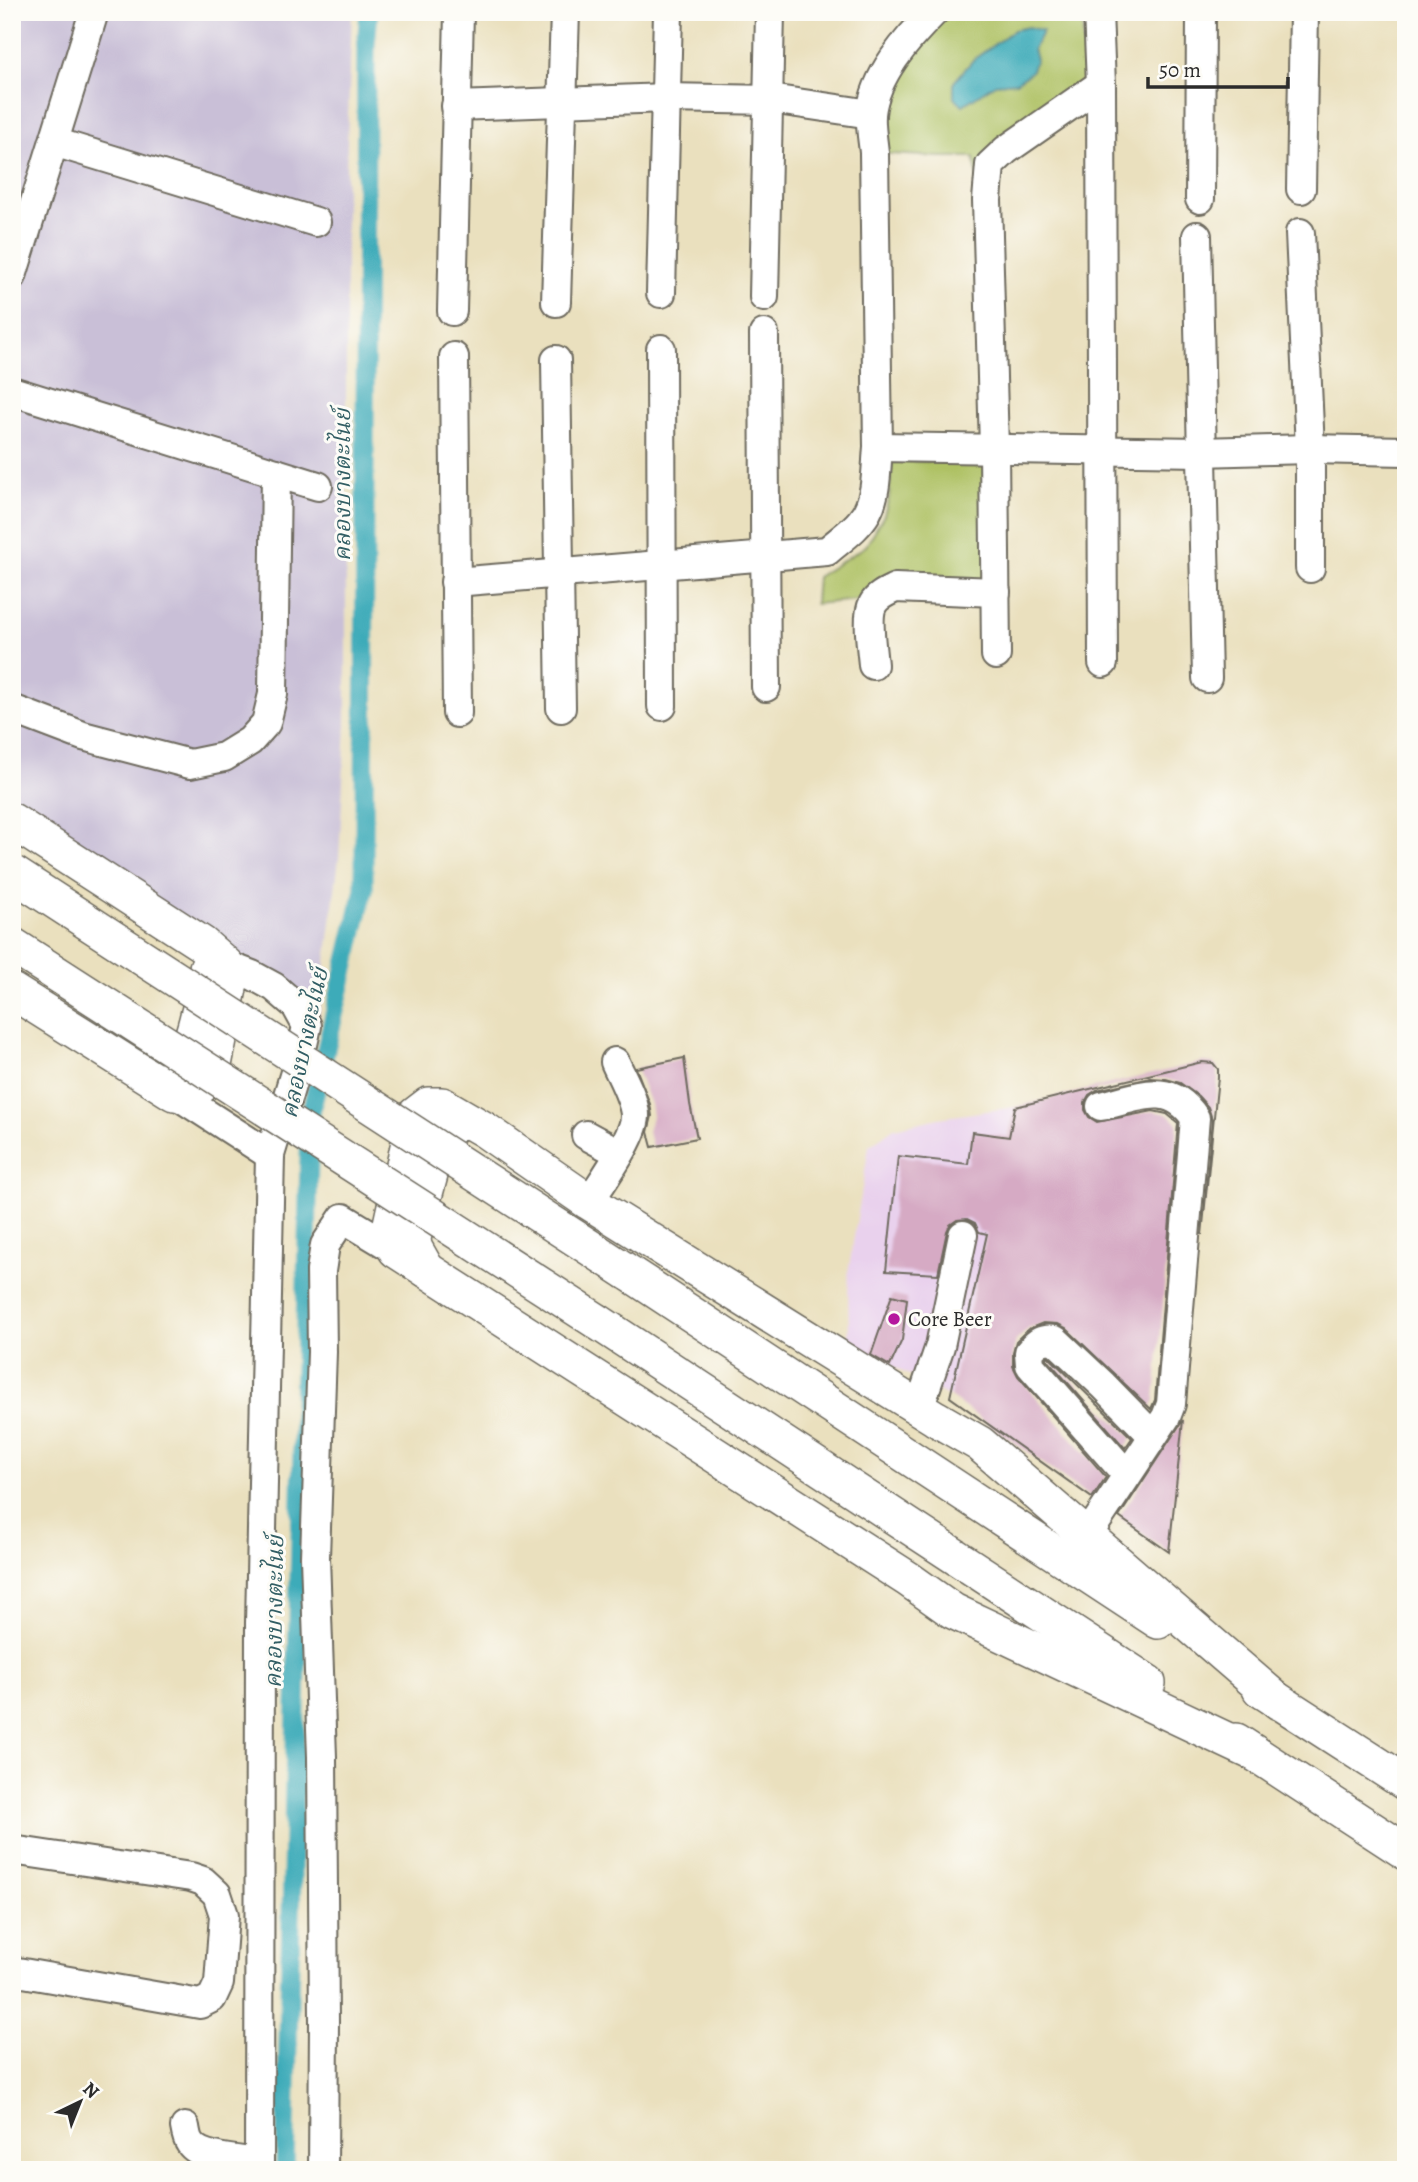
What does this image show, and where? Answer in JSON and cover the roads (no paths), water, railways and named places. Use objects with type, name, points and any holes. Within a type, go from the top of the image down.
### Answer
[{"type":"main road","points":[[12,821],[214,955],[230,983],[214,1065],[203,1084],[189,1095],[174,1093],[12,991]]},
{"type":"main road","points":[[12,873],[914,1459],[1279,1702],[1406,1783]]},
{"type":"main road","points":[[12,945],[598,1322],[1406,1852]]},
{"type":"main road","points":[[140,1072],[167,1080],[176,1076],[190,1047],[207,970],[214,955]]},
{"type":"main road","points":[[1254,1753],[953,1611],[908,1579],[396,1250],[389,1233],[415,1115],[428,1105],[442,1105],[485,1130],[589,1202],[980,1444],[1279,1702]]},
{"type":"main road","points":[[427,1270],[414,1247],[413,1238],[441,1134],[446,1128],[455,1126],[485,1130]]},
{"type":"main road","points":[[914,1459],[943,1471],[957,1466],[962,1459],[965,1447],[962,1441],[927,1413]]},
{"type":"main road","points":[[908,1579],[945,1594],[951,1594],[960,1585],[961,1575],[956,1566],[931,1541]]},
{"type":"street","points":[[12,275],[94,12]]},
{"type":"street","points":[[452,311],[459,12]]},
{"type":"street","points":[[556,302],[565,12]]},
{"type":"street","points":[[661,293],[668,12]]},
{"type":"street","points":[[765,297],[770,12]]},
{"type":"street","points":[[455,582],[827,551],[849,533],[867,511],[872,495],[878,447],[874,153],[871,114],[878,89],[899,51],[933,12]]},
{"type":"street","points":[[1098,12],[1101,84],[1103,663]]},
{"type":"street","points":[[1200,198],[1201,12]]},
{"type":"street","points":[[1301,189],[1304,12]]},
{"type":"street","points":[[996,656],[995,448],[987,200],[990,165],[1006,150],[1101,84]]},
{"type":"street","points":[[456,106],[666,98],[769,100],[871,114]]},
{"type":"street","points":[[54,142],[316,222]]},
{"type":"street","points":[[1300,233],[1310,449],[1310,568]]},
{"type":"street","points":[[1197,236],[1207,678]]},
{"type":"street","points":[[764,334],[766,687]]},
{"type":"street","points":[[661,349],[662,706]]},
{"type":"street","points":[[454,357],[457,713]]},
{"type":"street","points":[[555,360],[561,708]]},
{"type":"street","points":[[12,391],[318,486]]},
{"type":"street","points":[[878,447],[1201,452],[1310,449],[1406,451]]},
{"type":"street","points":[[12,709],[83,736],[190,764],[224,757],[250,741],[266,723],[272,694],[276,473]]},
{"type":"street","points":[[873,665],[870,611],[873,602],[883,593],[895,587],[996,592]]},
{"type":"street","points":[[185,2127],[191,2146],[199,2151],[259,2166],[260,1623],[270,1155],[307,1026],[296,1006],[274,987],[214,955]]},
{"type":"street","points":[[589,1202],[634,1129],[635,1114],[615,1062]]},
{"type":"street","points":[[174,1093],[270,1155]]},
{"type":"street","points":[[1087,1536],[1166,1417],[1171,1404],[1195,1118],[1186,1105],[1174,1097],[1158,1094],[1101,1106]]},
{"type":"street","points":[[586,1135],[619,1153]]},
{"type":"street","points":[[323,2170],[322,1757],[316,1557],[322,1352],[321,1271],[326,1245],[343,1218],[396,1250]]},
{"type":"street","points":[[927,1413],[963,1236]]},
{"type":"street","points":[[1127,1475],[1030,1365],[1029,1352],[1034,1345],[1045,1338],[1055,1340],[1153,1436]]},
{"type":"street","points":[[1075,1416],[1103,1385]]},
{"type":"street","points":[[12,1850],[191,1877],[203,1881],[217,1895],[223,1915],[219,1983],[212,1998],[200,2004],[12,1971]]},
{"type":"water","points":[[1028,27],[1043,31],[1033,49],[1036,60],[1031,72],[1016,82],[995,84],[963,105],[954,98],[954,82],[973,60],[1014,30]]},
{"type":"waterway","name":"คลองบางตะไนย์","points":[[285,2170],[310,1116],[364,889],[366,45],[369,12]]},
{"type":"place","name":"Core Beer","points":[[894,1319]]}]
